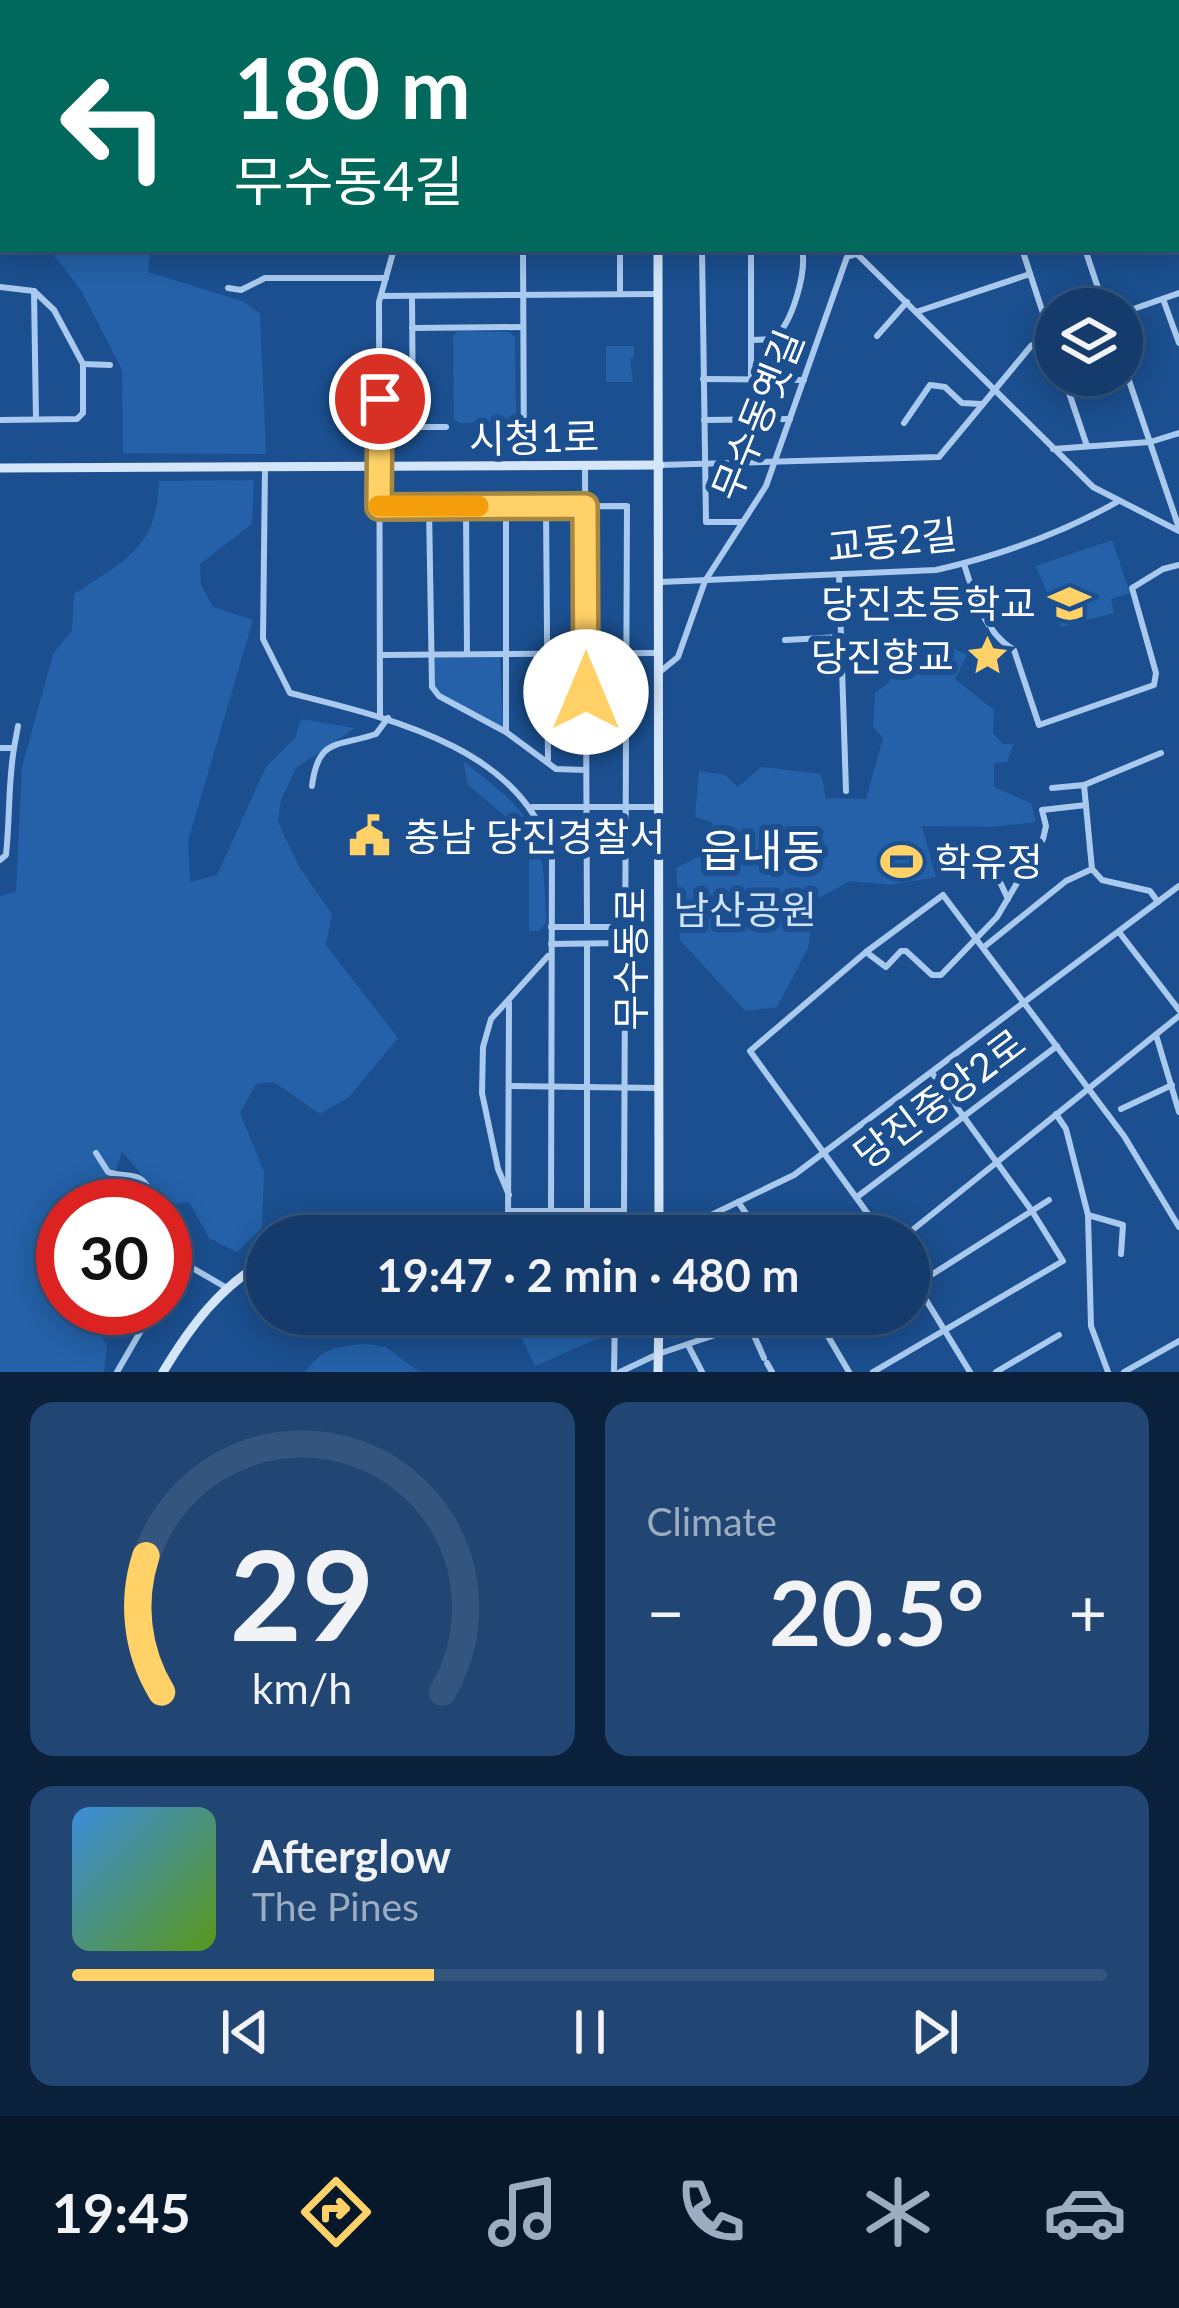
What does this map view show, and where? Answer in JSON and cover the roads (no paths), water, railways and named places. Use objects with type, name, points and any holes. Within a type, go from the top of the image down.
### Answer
[{"type":"street","points":[[312,786],[315,760],[321,753],[342,740],[370,737],[384,717],[381,296],[393,252]]},
{"type":"street","points":[[523,252],[524,466]]},
{"type":"street","points":[[620,252],[620,294]]},
{"type":"street","name":"무수동로","points":[[658,252],[659,1215]]},
{"type":"street","points":[[702,252],[706,522],[744,522]]},
{"type":"street","points":[[751,378],[752,252]]},
{"type":"street","points":[[752,340],[778,338],[805,268],[802,252]]},
{"type":"street","points":[[854,252],[1093,488],[1179,530]]},
{"type":"street","name":"무수동옛길","points":[[661,671],[678,657],[705,581],[776,462],[847,257],[854,252]]},
{"type":"street","points":[[1023,252],[1035,288]]},
{"type":"street","points":[[1085,252],[1098,288]]},
{"type":"street","points":[[916,311],[1030,274]]},
{"type":"street","points":[[229,288],[241,290],[265,278],[386,278]]},
{"type":"street","points":[[0,287],[34,291],[54,310],[83,364],[83,413],[77,419],[0,420]]},
{"type":"street","points":[[34,291],[36,419]]},
{"type":"street","points":[[1143,306],[1179,293]]},
{"type":"street","points":[[381,296],[659,294]]},
{"type":"street","points":[[412,296],[412,427]]},
{"type":"street","points":[[1163,299],[1179,343]]},
{"type":"street","points":[[877,336],[907,302]]},
{"type":"street","points":[[34,308],[43,304],[54,310]]},
{"type":"street","points":[[412,328],[523,327]]},
{"type":"street","points":[[660,465],[939,458],[1035,344]]},
{"type":"street","points":[[83,364],[110,365]]},
{"type":"street","points":[[703,379],[804,380]]},
{"type":"street","points":[[904,423],[930,385],[945,387],[962,403],[982,404]]},
{"type":"street","points":[[1071,396],[1088,446]]},
{"type":"street","points":[[1134,396],[1179,530]]},
{"type":"street","points":[[703,420],[790,419]]},
{"type":"street","points":[[380,427],[446,427]]},
{"type":"street","points":[[1053,449],[1150,442],[1179,434]]},
{"type":"street","name":"시청1로","points":[[0,468],[660,465]]},
{"type":"street","points":[[585,466],[587,927]]},
{"type":"street","points":[[265,467],[263,639],[290,693],[437,735],[531,807],[547,835],[552,859],[551,1210]]},
{"type":"street","name":"교동2길","points":[[661,581],[936,570],[1088,519],[1117,502]]},
{"type":"street","points":[[466,506],[467,654]]},
{"type":"street","points":[[506,506],[506,732]]},
{"type":"street","points":[[546,506],[548,761]]},
{"type":"street","points":[[379,507],[627,506],[624,1211],[508,1211]]},
{"type":"street","points":[[429,507],[430,683],[439,696],[506,732],[556,769],[586,770]]},
{"type":"street","points":[[964,564],[981,613],[1000,642],[1014,650],[1039,725],[1154,685],[1156,673],[1132,588],[1179,565]]},
{"type":"street","points":[[839,574],[846,791]]},
{"type":"street","points":[[785,640],[840,638]]},
{"type":"street","points":[[380,655],[660,653]]},
{"type":"street","points":[[0,860],[6,854],[11,811],[8,788],[19,726]]},
{"type":"street","points":[[0,748],[14,748]]},
{"type":"street","points":[[1052,788],[1084,785],[1161,753]]},
{"type":"street","points":[[1084,785],[1092,869],[1102,880],[1150,891],[1158,902]]},
{"type":"street","points":[[980,945],[1042,839],[1046,826],[1042,810],[1086,805]]},
{"type":"street","points":[[531,807],[660,807]]},
{"type":"street","points":[[978,862],[1001,884],[1007,899]]},
{"type":"street","points":[[866,952],[886,967],[905,951],[932,976],[940,975],[1066,881],[1092,869]]},
{"type":"street","name":"당진중앙2로","points":[[711,1215],[794,1175],[826,1153],[1179,886]]},
{"type":"street","name":"당진중앙2로","points":[[869,1215],[750,1051],[866,952],[943,895],[1124,1136],[1179,1227]]},
{"type":"street","points":[[551,927],[624,927]]},
{"type":"street","points":[[930,1216],[1179,1013],[1119,931]]},
{"type":"street","points":[[508,1195],[497,1169],[480,1073],[491,1019],[509,1004],[551,948],[624,943]]},
{"type":"street","points":[[587,944],[587,1211]]},
{"type":"street","points":[[508,1215],[509,1004]]},
{"type":"street","points":[[1156,1035],[1179,1112]]},
{"type":"street","name":"당진중앙2로","points":[[857,1197],[1057,1046]]},
{"type":"street","points":[[873,1372],[1063,1261],[1032,1210],[932,1073]]},
{"type":"street","points":[[784,1096],[791,1083]]},
{"type":"street","points":[[1120,1108],[1172,1085]]},
{"type":"street","points":[[510,1086],[660,1088]]},
{"type":"street","points":[[1057,1114],[1066,1129],[1088,1215],[1091,1326],[1108,1372]]},
{"type":"street","points":[[96,1153],[108,1172],[141,1179]]},
{"type":"street","points":[[930,1275],[1049,1200]]},
{"type":"street","points":[[738,1202],[747,1215]]},
{"type":"street","points":[[1088,1215],[1124,1225],[1120,1254]]},
{"type":"street","points":[[192,1268],[227,1288]]},
{"type":"street","points":[[163,1372],[184,1335],[227,1288],[246,1275]]},
{"type":"street","points":[[930,1307],[970,1372]]},
{"type":"street","points":[[117,1372],[138,1335]]},
{"type":"street","points":[[616,1335],[617,1372],[717,1335]]},
{"type":"street","points":[[658,1335],[658,1372]]},
{"type":"street","points":[[753,1335],[772,1372]]},
{"type":"street","points":[[827,1335],[849,1372]]},
{"type":"street","points":[[996,1372],[1059,1335]]},
{"type":"street","points":[[1124,1372],[1178,1339]]},
{"type":"street","points":[[688,1345],[702,1372]]},
{"type":"place","name":"당진초등학교","points":[[1070,603]]},
{"type":"place","name":"당진향교","points":[[988,656]]},
{"type":"place","name":"충남 당진경찰서","points":[[370,836]]},
{"type":"place","name":"학유정","points":[[901,861]]},
{"type":"district","name":"읍내동","points":[[762,850]]},
{"type":"park label","name":"남산공원","points":[[745,909]]}]
